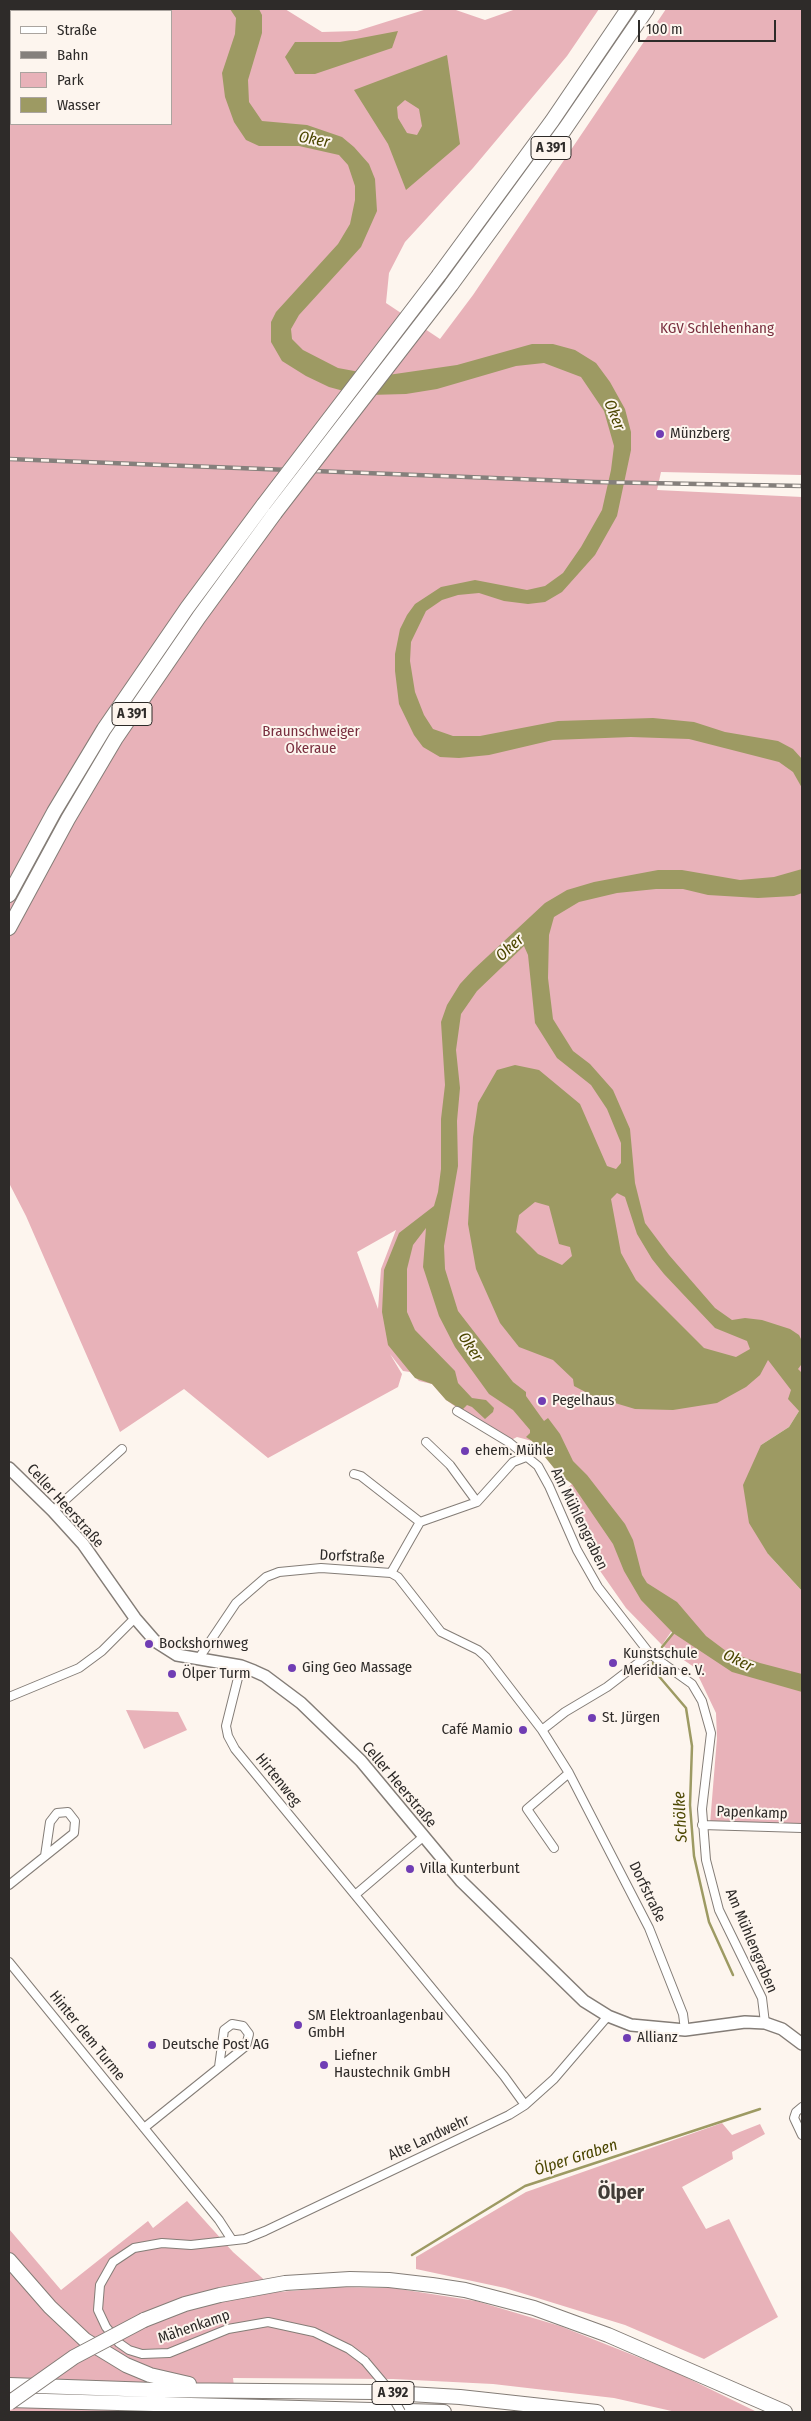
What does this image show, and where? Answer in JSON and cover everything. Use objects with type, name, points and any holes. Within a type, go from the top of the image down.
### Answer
[{"type":"highway","name":"A 391","points":[[9,896],[54,812],[104,729],[187,608],[439,275],[552,121],[628,9]]},
{"type":"highway","name":"A 391","points":[[9,928],[68,819],[116,738],[188,633],[287,497],[451,285],[565,129],[646,9]]},
{"type":"highway","points":[[9,2260],[68,2326],[108,2355],[150,2375],[173,2381],[234,2391]]},
{"type":"highway","points":[[9,2402],[74,2356],[144,2320],[185,2304],[220,2295],[285,2283],[350,2279],[389,2280],[432,2285],[500,2299],[600,2332],[786,2412]]},
{"type":"highway","name":"A 392","points":[[9,2385],[234,2391],[374,2392],[460,2397],[597,2412]]},
{"type":"highway","points":[[9,2402],[444,2412]]},
{"type":"main road","name":"Celler Heerstraße","points":[[9,1468],[53,1511],[83,1544],[135,1618],[164,1649],[177,1655],[241,1666],[265,1676],[276,1684],[341,1740],[382,1784],[423,1837],[461,1881],[584,2001],[608,2016],[644,2027],[685,2030],[745,2022],[765,2022],[782,2029],[802,2044]]},
{"type":"street","name":"Am Mühlengraben","points":[[457,1411],[510,1442],[538,1466],[544,1475],[577,1550],[598,1587],[650,1654],[692,1684],[702,1701],[711,1733],[711,1747],[703,1792],[702,1825],[706,1860],[719,1910],[762,1998],[765,2022]]},
{"type":"street","points":[[426,1442],[450,1465],[477,1502]]},
{"type":"street","points":[[53,1511],[122,1449]]},
{"type":"street","points":[[391,1572],[420,1522],[477,1502],[514,1462],[526,1457]]},
{"type":"street","points":[[354,1474],[360,1476],[420,1522]]},
{"type":"street","name":"Dorfstraße","points":[[199,1658],[236,1602],[266,1577],[291,1570],[313,1568],[391,1572],[405,1583],[441,1632],[478,1650],[486,1657],[542,1730],[569,1773],[649,1928],[683,2014],[685,2030]]},
{"type":"street","points":[[9,1697],[79,1668],[102,1651],[135,1618]]},
{"type":"street","points":[[542,1730],[565,1712],[607,1687],[650,1654]]},
{"type":"street","name":"Hirtenweg","points":[[241,1666],[226,1726],[228,1736],[256,1775],[525,2105]]},
{"type":"street","points":[[554,1848],[527,1809],[569,1773]]},
{"type":"street","points":[[9,1885],[74,1833],[75,1821],[68,1812],[57,1813],[50,1822],[45,1856]]},
{"type":"street","name":"Papenkamp","points":[[702,1825],[802,1828]]},
{"type":"street","points":[[355,1895],[423,1837]]},
{"type":"street","name":"Hinter dem Turme","points":[[9,1962],[219,2220],[232,2240]]},
{"type":"street","name":"Alte Landwehr","points":[[232,2240],[265,2232],[509,2116],[525,2105],[554,2079],[608,2016]]},
{"type":"street","points":[[144,2128],[246,2046],[249,2034],[243,2026],[232,2024],[224,2030],[219,2067]]},
{"type":"street","points":[[802,2107],[796,2112],[794,2118],[802,2136]]},
{"type":"street","name":"Mähenkamp","points":[[232,2240],[191,2245],[146,2244],[121,2254],[112,2262],[100,2285],[98,2310],[106,2327],[119,2344],[129,2350],[142,2354],[156,2355],[185,2347],[228,2329],[268,2322],[314,2332],[349,2349],[366,2361],[377,2373],[401,2412]]},
{"type":"green space","name":"Braunschweiger Okeraue","points":[[9,9],[285,9],[322,32],[357,31],[427,9],[453,9],[485,20],[516,9],[599,9],[567,56],[473,168],[405,242],[389,273],[386,303],[440,339],[473,295],[666,9],[802,9],[802,475],[661,472],[657,490],[802,497],[802,1389],[799,1411],[789,1427],[761,1445],[768,1554],[802,1591],[802,1827],[710,1824],[717,1738],[716,1713],[694,1667],[663,1646],[673,1633],[671,1632],[662,1645],[626,1608],[598,1568],[563,1492],[572,1484],[558,1473],[532,1441],[517,1437],[511,1440],[456,1407],[446,1400],[432,1384],[419,1381],[410,1372],[403,1371],[390,1354],[402,1374],[398,1387],[268,1458],[184,1389],[120,1432],[26,1216],[9,1183]],"holes":[[[396,1230],[381,1269],[378,1309],[357,1252]]]},
{"type":"green space","points":[[126,1710],[178,1712],[187,1730],[144,1749]]},
{"type":"green space","points":[[722,2123],[732,2135],[760,2124],[765,2134],[732,2152],[733,2159],[682,2187],[706,2229],[729,2219],[778,2317],[704,2359],[625,2325],[505,2288],[416,2269],[416,2257],[526,2192]]},
{"type":"green space","points":[[187,2201],[233,2252],[278,2292],[337,2287],[393,2288],[476,2301],[560,2326],[673,2371],[757,2412],[676,2412],[614,2398],[493,2384],[393,2379],[233,2378],[237,2412],[9,2412],[9,2229],[61,2290],[148,2221],[153,2228]]},
{"type":"water","name":"Oker","points":[[230,9],[259,9],[262,15],[262,33],[248,80],[249,102],[262,121],[307,125],[342,137],[369,164],[375,179],[377,211],[361,247],[299,315],[291,329],[292,339],[303,350],[338,368],[381,376],[457,365],[532,344],[553,344],[575,350],[596,363],[610,382],[625,409],[631,432],[631,450],[617,516],[595,555],[562,592],[545,602],[528,604],[504,601],[479,593],[458,595],[442,600],[426,611],[411,642],[410,661],[415,692],[424,715],[433,729],[453,736],[480,736],[558,721],[653,718],[694,722],[725,732],[778,741],[793,749],[802,759],[802,788],[793,772],[779,762],[689,739],[631,737],[553,740],[489,755],[459,758],[440,757],[423,747],[414,735],[399,704],[395,671],[395,654],[400,629],[407,615],[415,604],[441,587],[475,580],[527,590],[545,586],[563,573],[581,547],[602,510],[614,446],[604,411],[581,377],[544,363],[516,366],[437,389],[406,394],[369,395],[351,393],[329,387],[306,376],[282,361],[271,342],[271,322],[276,312],[338,244],[350,224],[355,200],[355,186],[348,165],[339,155],[299,146],[259,146],[246,140],[234,122],[225,97],[222,73],[235,34],[236,18]]},
{"type":"water","points":[[398,31],[392,48],[315,74],[295,74],[285,57],[295,42],[340,42]]},
{"type":"water","points":[[447,55],[460,144],[406,190],[388,144],[354,90]],"holes":[[[405,100],[419,109],[422,126],[417,135],[407,133],[398,118],[397,107]]]},
{"type":"water","name":"Oker","points":[[802,869],[802,893],[794,896],[758,898],[708,895],[683,889],[656,889],[617,893],[579,902],[554,917],[549,935],[548,978],[553,1019],[573,1051],[590,1064],[613,1090],[630,1129],[635,1183],[645,1223],[669,1255],[715,1308],[732,1320],[745,1318],[762,1320],[790,1329],[799,1335],[802,1341],[801,1365],[798,1369],[802,1373],[802,1591],[768,1554],[749,1523],[743,1485],[761,1445],[789,1427],[799,1411],[788,1399],[791,1390],[768,1360],[760,1375],[746,1387],[717,1403],[673,1410],[635,1409],[595,1397],[574,1386],[573,1379],[553,1360],[519,1347],[500,1323],[476,1269],[468,1224],[473,1137],[478,1103],[497,1070],[515,1065],[539,1070],[580,1104],[607,1166],[616,1169],[621,1163],[621,1143],[607,1109],[591,1085],[557,1058],[535,1023],[528,955],[524,946],[477,991],[461,1014],[456,1050],[460,1088],[457,1121],[458,1166],[444,1246],[445,1269],[458,1311],[513,1382],[526,1392],[526,1396],[544,1421],[548,1418],[560,1434],[573,1461],[587,1475],[625,1524],[633,1540],[642,1575],[647,1583],[677,1602],[706,1636],[726,1651],[760,1663],[802,1674],[802,1692],[732,1672],[673,1633],[641,1600],[624,1571],[613,1544],[572,1484],[558,1473],[532,1441],[526,1437],[530,1430],[513,1410],[489,1394],[455,1347],[439,1316],[423,1267],[426,1228],[413,1245],[407,1269],[407,1312],[415,1330],[455,1371],[458,1383],[472,1398],[486,1400],[494,1408],[493,1412],[485,1419],[467,1405],[462,1410],[446,1400],[432,1384],[415,1378],[388,1345],[382,1312],[384,1270],[399,1233],[434,1206],[438,1192],[441,1169],[441,1119],[445,1085],[441,1022],[447,1005],[460,984],[545,903],[567,890],[594,882],[658,870],[682,870],[740,880],[774,877]],"holes":[[[617,1193],[625,1197],[637,1234],[652,1259],[664,1274],[715,1328],[747,1341],[750,1349],[736,1357],[704,1348],[636,1280],[621,1253],[611,1199]],[[535,1202],[549,1206],[559,1244],[570,1247],[572,1256],[562,1265],[538,1254],[516,1232],[519,1215]]]},
{"type":"waterway","name":"Schölke","points":[[662,1647],[675,1631]]},
{"type":"waterway","name":"Schölke","points":[[653,1663],[657,1674],[686,1708],[692,1746],[690,1805],[694,1856],[709,1922],[733,1975]]},
{"type":"waterway","name":"Ölper Graben","points":[[412,2255],[525,2186],[760,2109]]},
{"type":"railway","points":[[9,459],[595,482],[802,486]]},
{"type":"place","name":"Münzberg","points":[[660,434]]},
{"type":"place","name":"Pegelhaus","points":[[542,1401]]},
{"type":"place","name":"ehem. Mühle","points":[[465,1451]]},
{"type":"place","name":"Bockshornweg","points":[[149,1644]]},
{"type":"place","name":"Kunstschule Meridian e. V.","points":[[613,1663]]},
{"type":"place","name":"Ging Geo Massage","points":[[292,1668]]},
{"type":"place","name":"Ölper Turm","points":[[172,1674]]},
{"type":"place","name":"St. Jürgen","points":[[592,1718]]},
{"type":"place","name":"Café Mamio","points":[[523,1730]]},
{"type":"place","name":"Villa Kunterbunt","points":[[410,1869]]},
{"type":"place","name":"SM Elektroanlagenbau GmbH","points":[[298,2025]]},
{"type":"place","name":"Allianz","points":[[627,2038]]},
{"type":"place","name":"Deutsche Post AG","points":[[152,2045]]},
{"type":"place","name":"Liefner Haustechnik GmbH","points":[[324,2065]]},
{"type":"district","name":"Ölper","points":[[621,2193]]},
{"type":"park label","name":"KGV Schlehenhang","points":[[717,329]]}]
